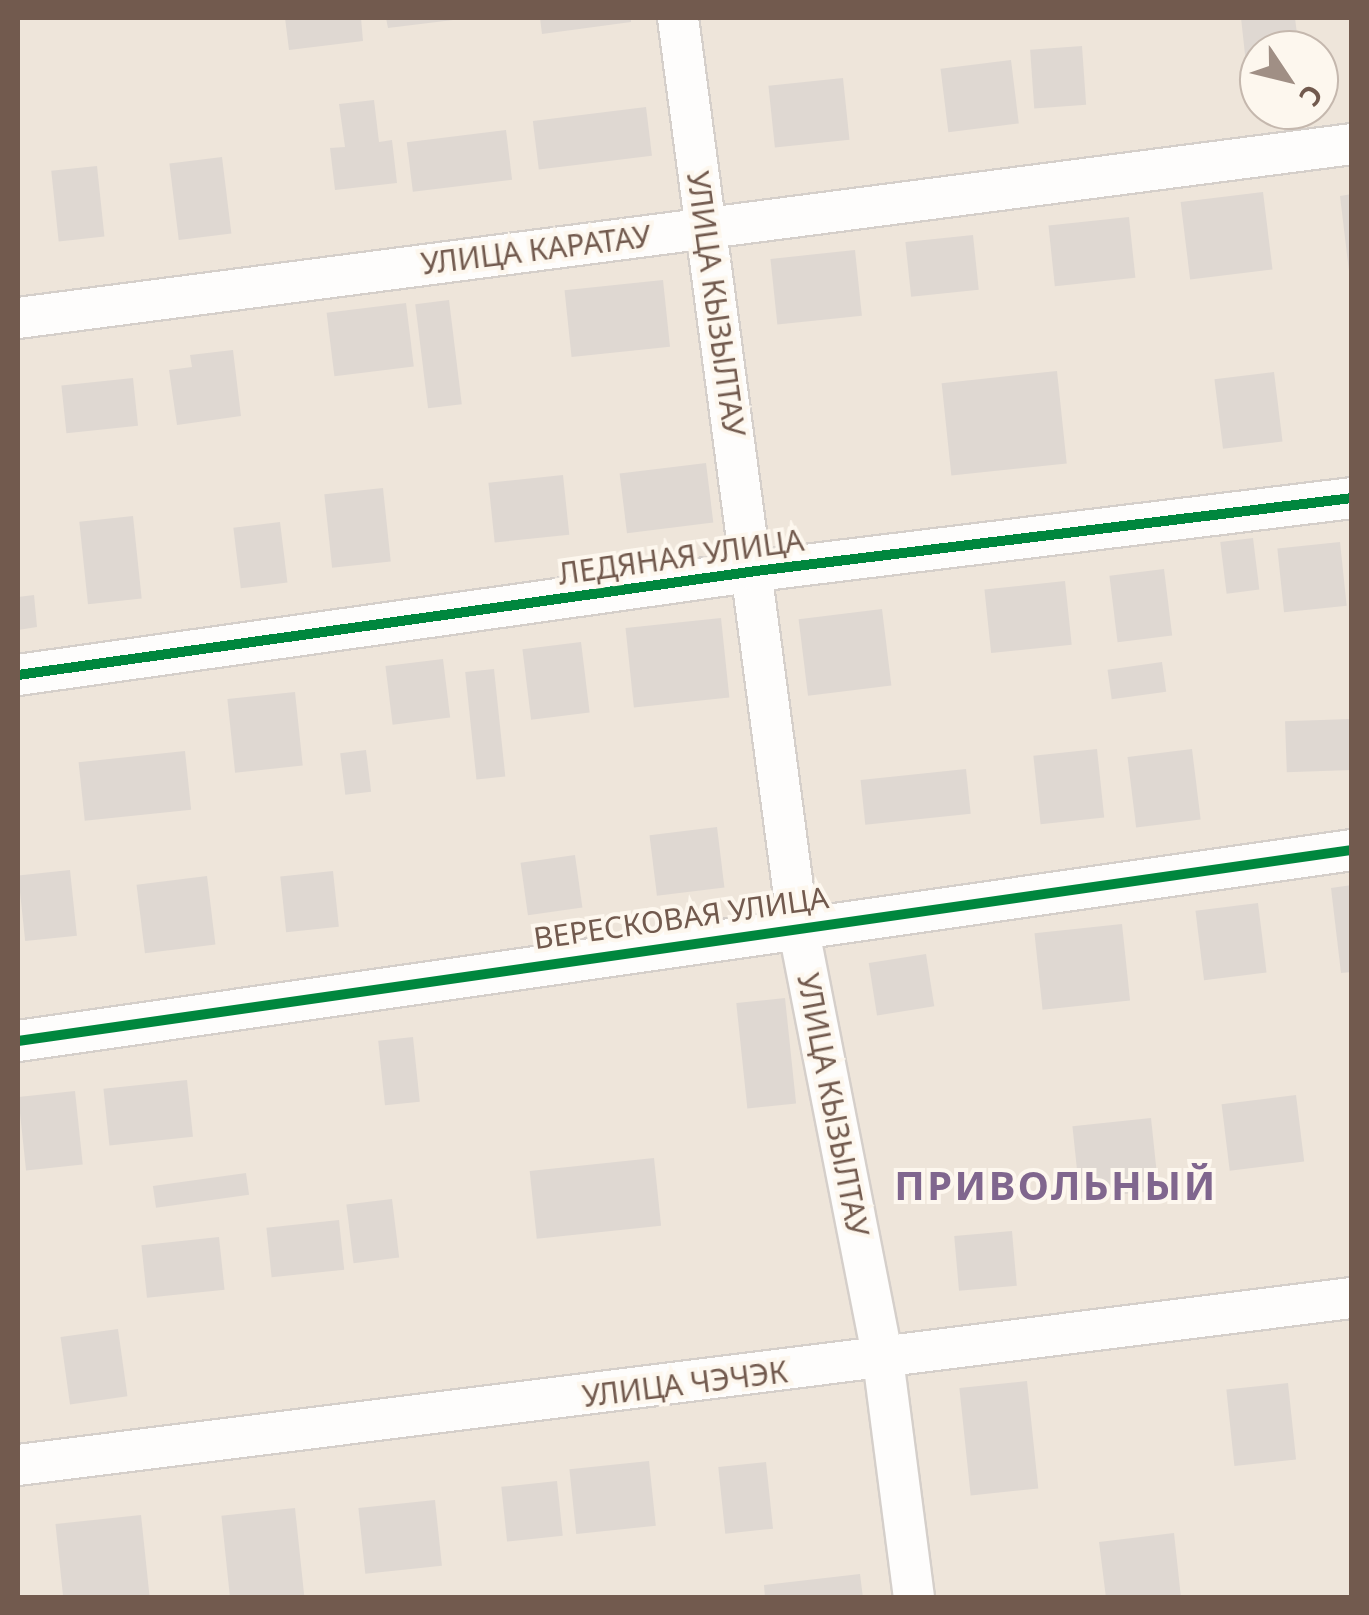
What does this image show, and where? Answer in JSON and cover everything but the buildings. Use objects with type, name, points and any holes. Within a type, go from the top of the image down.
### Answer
[{"type":"street","name":"УЛИЦА КЫЗЫЛТАУ","points":[[678,18],[704,228],[756,571],[798,926],[883,1360],[914,1598]]},
{"type":"street","name":"УЛИЦА КАРАТАУ","points":[[18,318],[1352,144]]},
{"type":"street","name":"ЛЕДЯНАЯ УЛИЦА","points":[[18,674],[756,571],[1352,498]]},
{"type":"street","name":"ВЕРЕСКОВАЯ УЛИЦА","points":[[18,1041],[798,926],[1352,850]]},
{"type":"street","name":"УЛИЦА ЧЭЧЭК","points":[[18,1466],[1352,1298]]},
{"type":"shaded area","points":[[18,18],[1351,18],[1351,1597],[18,1597]]},
{"type":"cycle path","points":[[18,675],[756,571],[1352,498]]},
{"type":"cycle path","points":[[18,1041],[1352,850]]},
{"type":"district","name":"ПРИВОЛЬНЫЙ","points":[[1056,1185]]}]
